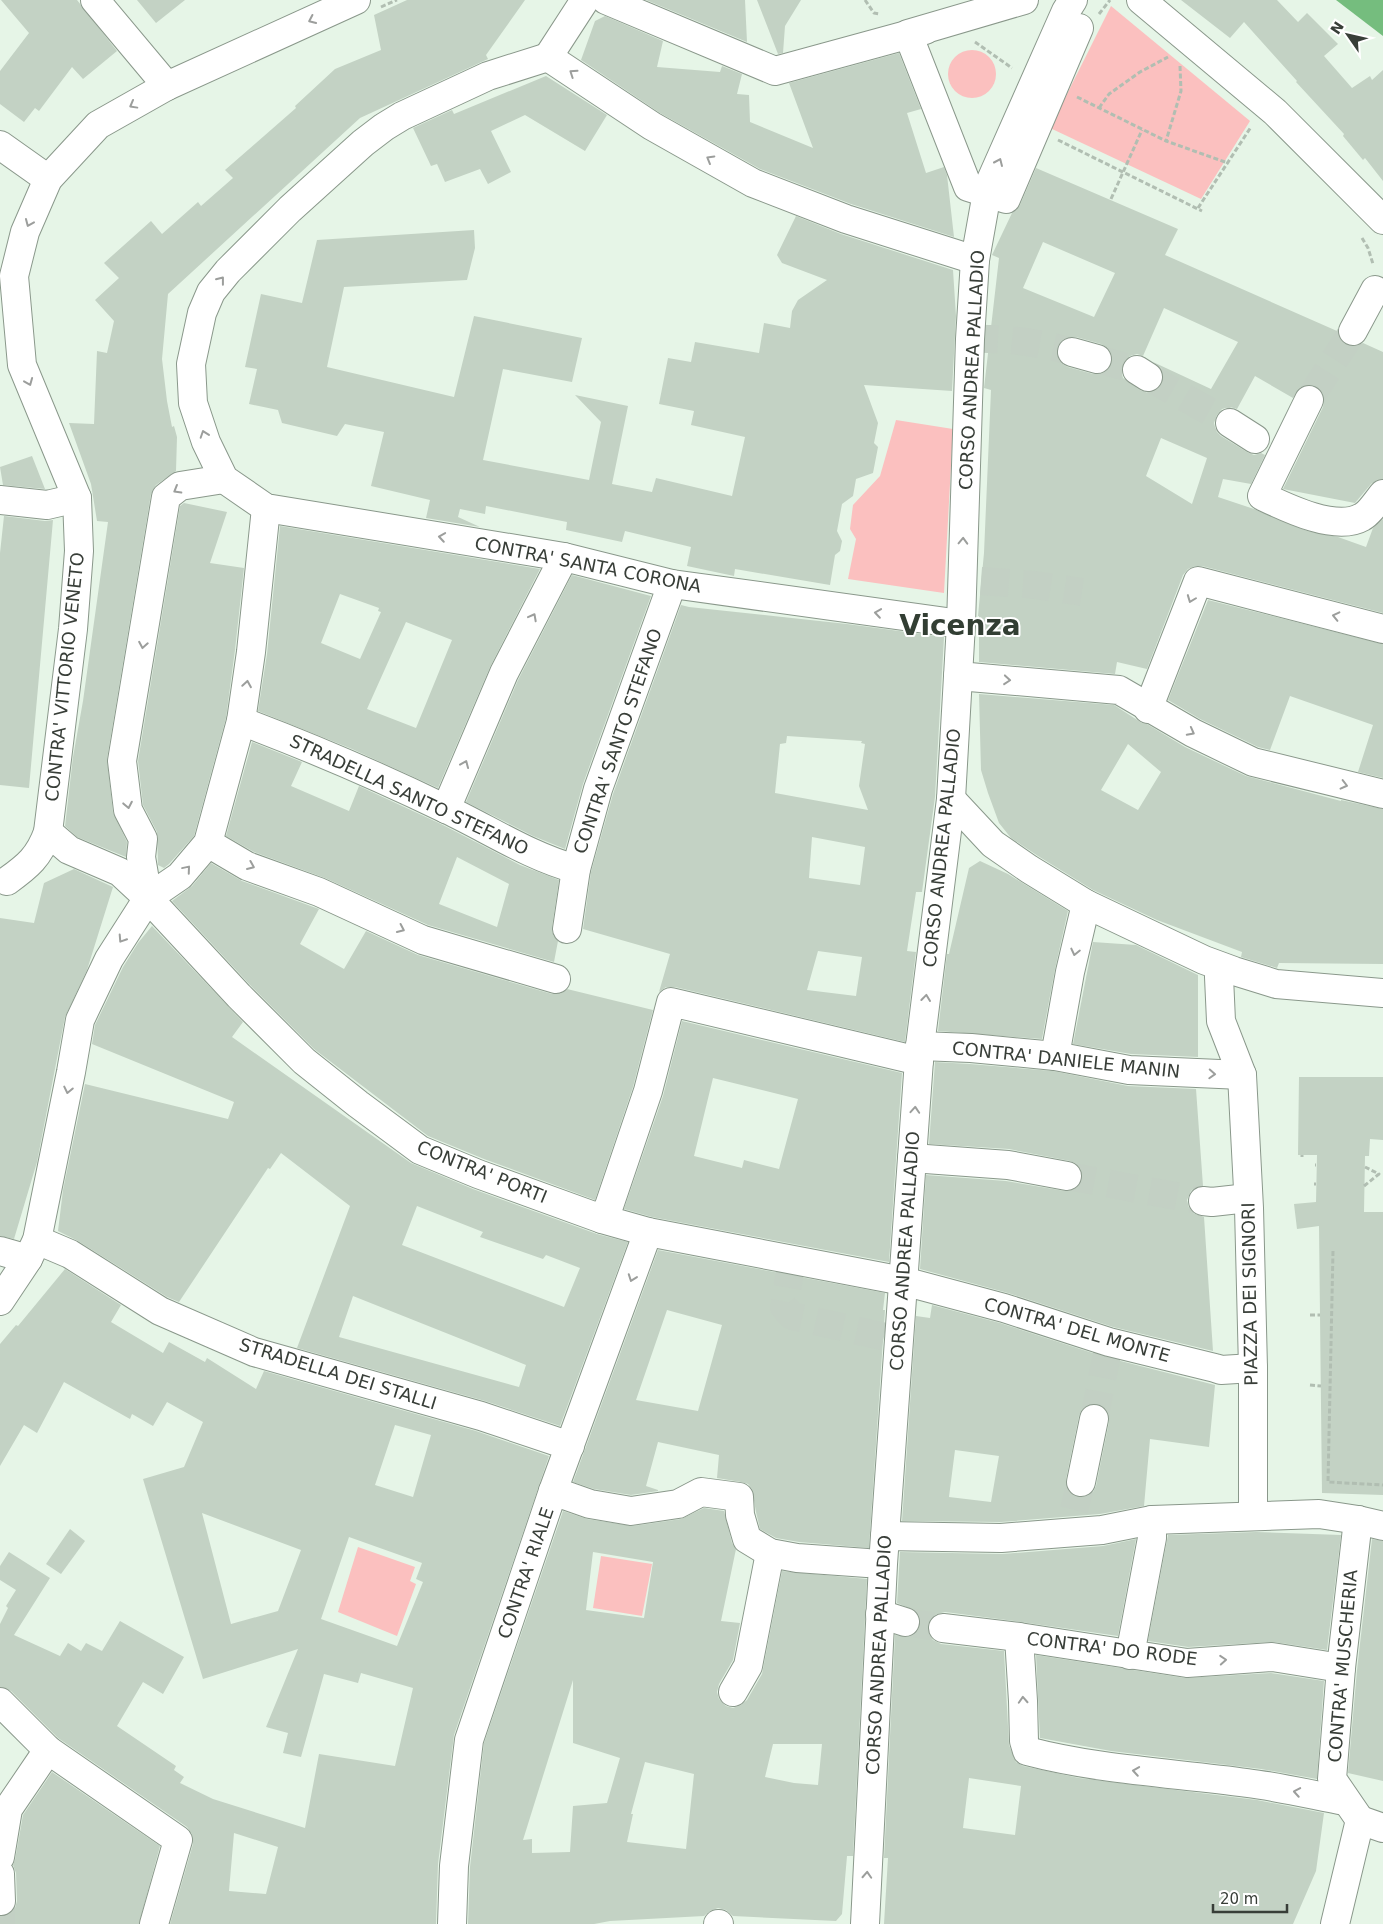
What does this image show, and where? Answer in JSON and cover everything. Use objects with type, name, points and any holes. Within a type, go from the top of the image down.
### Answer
[{"type":"street","points":[[95,0],[167,86]]},
{"type":"street","points":[[148,898],[141,857],[143,839],[128,810],[122,761],[166,496],[180,486],[224,479],[206,442],[193,403],[191,364],[202,313],[211,292],[228,271],[290,208],[363,143],[402,116],[488,76],[548,57],[585,0]]},
{"type":"street","points":[[606,0],[775,72],[947,24],[1035,2],[1068,4],[1084,15],[1006,199],[968,187],[908,35]]},
{"type":"street","points":[[908,35],[1024,0]]},
{"type":"street","points":[[1141,0],[1275,112],[1383,220]]},
{"type":"street","name":"CONTRA' VITTORIO VENETO","points":[[4,882],[27,867],[36,857],[48,832],[73,629],[79,551],[77,498],[22,365],[7,275],[48,179],[98,125],[167,86],[357,3]]},
{"type":"street","name":"CORSO ANDREA PALLADIO","points":[[865,1924],[893,1618],[875,1563],[885,1536],[919,1053],[951,799],[961,624],[972,580],[970,340],[975,260],[988,187],[1068,4]]},
{"type":"street","points":[[548,57],[652,126],[753,183],[846,219],[975,260]]},
{"type":"street","points":[[0,145],[48,179]]},
{"type":"street","points":[[1353,332],[1375,290]]},
{"type":"street","points":[[1309,400],[1271,446],[1262,496],[1311,517],[1348,523],[1364,517],[1383,494]]},
{"type":"street","points":[[1230,423],[1271,446]]},
{"type":"street","name":"CONTRA' SANTA CORONA","points":[[224,479],[266,508],[564,557],[672,584],[961,624]]},
{"type":"street","points":[[0,500],[47,505],[77,498]]},
{"type":"street","points":[[0,1301],[32,1249],[72,1072],[80,1020],[109,959],[148,898],[180,876],[208,843],[241,721],[252,652],[266,508]]},
{"type":"street","points":[[446,809],[504,673],[564,557]]},
{"type":"street","points":[[1148,708],[1198,581],[1383,629]]},
{"type":"street","name":"CONTRA' SANTO STEFANO","points":[[567,929],[576,869],[598,789],[672,584]]},
{"type":"street","points":[[958,676],[1120,690],[1148,708],[1201,737],[1253,762],[1383,794]]},
{"type":"street","name":"STRADELLA SANTO STEFANO","points":[[241,721],[283,737],[446,809],[556,863],[576,869]]},
{"type":"street","points":[[951,799],[993,844],[1029,869],[1086,904],[1222,968],[1276,984],[1383,993]]},
{"type":"street","points":[[48,832],[69,850],[89,859]]},
{"type":"street","points":[[208,843],[247,866],[319,892],[423,940],[556,979]]},
{"type":"street","points":[[4,882],[70,861],[89,859]]},
{"type":"street","name":"CONTRA' PORTI","points":[[89,859],[120,872],[148,898],[239,996],[304,1061],[420,1150],[478,1174],[602,1219],[648,1232],[903,1281]]},
{"type":"street","points":[[1054,1056],[1070,972],[1086,904]]},
{"type":"street","name":"PIAZZA DEI SIGNORI","points":[[1222,968],[1219,978],[1221,1021],[1242,1074],[1253,1368],[1253,1516]]},
{"type":"street","name":"CONTRA' DANIELE MANIN","points":[[602,1219],[609,1206],[648,1090],[671,1002],[919,1053],[971,1048],[1054,1056],[1129,1070],[1242,1074]]},
{"type":"street","points":[[912,1158],[1008,1165],[1067,1176]]},
{"type":"street","points":[[1204,1201],[1212,1202],[1248,1198]]},
{"type":"street","name":"CONTRA' RIALE","points":[[452,1924],[454,1866],[469,1740],[553,1491],[648,1232]]},
{"type":"street","name":"STRADELLA DEI STALLI","points":[[0,1251],[32,1249],[70,1254],[160,1311],[254,1352],[482,1416],[570,1446]]},
{"type":"street","name":"CONTRA' DEL MONTE","points":[[903,1281],[1004,1308],[1108,1348],[1221,1370],[1253,1368]]},
{"type":"street","points":[[1081,1482],[1094,1419]]},
{"type":"street","points":[[553,1491],[590,1504],[631,1511],[678,1504],[701,1492],[739,1497],[740,1515],[746,1539],[770,1553],[797,1558],[875,1563]]},
{"type":"street","points":[[885,1536],[1001,1538],[1071,1521],[1102,1530],[1152,1520],[1319,1514],[1366,1526]]},
{"type":"street","points":[[1130,1655],[1152,1538],[1152,1520]]},
{"type":"street","name":"CONTRA' MUSCHERIA","points":[[1363,1816],[1332,1779],[1341,1668],[1366,1526]]},
{"type":"street","points":[[732,1692],[748,1666],[770,1553]]},
{"type":"street","name":"CONTRA' DO RODE","points":[[942,1628],[1019,1637],[1187,1662],[1272,1657],[1341,1668]]},
{"type":"street","points":[[1019,1637],[1024,1741],[1027,1751],[1053,1758],[1145,1772],[1249,1783],[1363,1816],[1335,1924]]},
{"type":"street","points":[[0,1702],[48,1750],[178,1840],[154,1924]]},
{"type":"street","points":[[0,1857],[8,1810],[48,1750]]},
{"type":"street","points":[[0,1874],[1,1901]]},
{"type":"path","points":[[357,3],[397,0]]},
{"type":"path","points":[[947,24],[995,55],[1033,85]]},
{"type":"path","points":[[1099,108],[1109,94],[1140,72],[1164,60],[1174,52]]},
{"type":"path","points":[[1166,141],[1181,92],[1179,73],[1182,58]]},
{"type":"path","points":[[1070,94],[1166,141],[1228,163]]},
{"type":"path","points":[[1035,130],[1200,209],[1256,120]]},
{"type":"path","points":[[1111,199],[1142,130]]},
{"type":"path","points":[[1365,1167],[1381,1173]]},
{"type":"path","points":[[1364,1186],[1381,1173]]},
{"type":"path","points":[[1333,1251],[1328,1482],[1383,1485]]},
{"type":"path","points":[[1310,1315],[1320,1315]]},
{"type":"path","points":[[1310,1385],[1320,1386]]},
{"type":"shaded area","points":[[1336,0],[1383,0],[1383,36]]},
{"type":"shaded area","points":[[1111,6],[1250,121],[1201,199],[1050,128]]},
{"type":"shaded area","points":[[972,50],[981,52],[989,57],[994,65],[996,74],[994,83],[989,91],[981,96],[972,98],[963,96],[955,91],[950,83],[948,74],[950,65],[955,57],[963,52]]},
{"type":"shaded area","points":[[896,420],[953,429],[944,593],[848,579],[856,539],[850,529],[853,505],[880,476]]},
{"type":"shaded area","points":[[358,1547],[415,1567],[410,1581],[416,1584],[397,1636],[338,1612]]},
{"type":"shaded area","points":[[601,1556],[652,1564],[642,1616],[593,1608]]},
{"type":"building","points":[[1,0],[77,0],[117,51],[83,79],[72,67],[39,111],[35,108],[24,122],[0,104],[0,71],[29,33]]},
{"type":"building","points":[[137,0],[185,0],[156,23]]},
{"type":"building","points":[[407,0],[525,0],[486,55],[488,59],[360,118],[168,294],[162,359],[172,427],[174,426],[177,437],[176,471],[156,485],[151,494],[107,759],[113,812],[127,842],[126,857],[77,837],[65,826],[73,757],[83,701],[108,522],[97,521],[91,484],[69,423],[94,424],[97,351],[107,353],[114,321],[95,300],[119,278],[104,263],[151,221],[162,234],[198,202],[201,206],[233,178],[225,170],[296,108],[295,106],[335,69],[381,50],[374,15]]},
{"type":"building","points":[[646,0],[745,0],[747,42]]},
{"type":"building","points":[[757,0],[801,0],[785,26],[783,53],[778,54]]},
{"type":"building","points":[[1181,0],[1277,0],[1298,22],[1307,13],[1338,44],[1324,56],[1352,88],[1370,76],[1372,80],[1383,70],[1383,181],[1365,158],[1363,160],[1343,136],[1344,134],[1244,22],[1230,38]]},
{"type":"building","points":[[605,16],[663,41],[657,67],[720,72],[722,66],[742,74],[737,94],[749,95],[750,122],[813,148],[789,83],[899,53],[921,109],[907,113],[926,173],[944,167],[947,175],[954,237],[851,204],[760,169],[660,113],[581,60],[595,21]]},
{"type":"building","points":[[546,76],[607,115],[585,151],[525,115],[491,131],[511,172],[488,184],[480,169],[445,182],[437,164],[431,166],[413,128],[452,110],[454,114]]},
{"type":"building","points":[[1036,168],[1178,229],[1165,255],[1337,331],[1340,340],[1346,345],[1354,347],[1363,343],[1383,352],[1383,479],[1371,484],[1355,503],[1283,489],[1323,407],[1324,398],[1322,392],[1316,386],[1308,384],[1301,387],[1293,398],[1255,376],[1237,409],[1230,407],[1222,409],[1214,423],[1216,431],[1221,436],[1247,452],[1254,455],[1261,453],[1265,455],[1251,484],[1223,479],[1218,497],[1254,509],[1307,531],[1338,537],[1366,547],[1373,528],[1383,519],[1383,613],[1202,566],[1195,566],[1188,569],[1183,575],[1147,669],[1117,662],[1115,674],[979,662],[978,616],[984,553],[991,390],[984,388],[999,258],[992,255],[1012,213],[1020,205]],"holes":[[[1043,242],[1115,273],[1094,317],[1023,288]],[[1164,308],[1238,342],[1211,389],[1153,362],[1162,369],[1164,377],[1161,385],[1156,391],[1148,393],[1140,390],[1123,378],[1121,370],[1124,362],[1130,356],[1137,354],[1143,356]],[[1069,337],[1076,337],[1101,344],[1108,348],[1112,356],[1112,364],[1108,370],[1101,374],[1093,374],[1068,367],[1061,363],[1057,355],[1057,347],[1061,341]],[[1161,438],[1207,458],[1192,504],[1146,476]]]},
{"type":"building","points":[[796,216],[841,234],[953,270],[956,316],[952,391],[864,385],[878,423],[874,443],[878,447],[873,473],[856,479],[853,496],[842,504],[837,531],[842,541],[840,551],[835,555],[830,585],[735,569],[734,576],[687,566],[691,547],[625,531],[622,542],[566,530],[567,522],[486,506],[485,514],[460,509],[458,517],[480,527],[426,518],[430,500],[371,486],[384,432],[345,424],[337,436],[282,423],[278,410],[249,404],[257,369],[245,367],[261,294],[302,303],[317,240],[474,230],[475,248],[467,280],[344,287],[327,367],[454,397],[474,316],[582,338],[572,382],[503,369],[483,460],[589,480],[601,422],[575,395],[628,406],[612,484],[652,492],[656,478],[732,496],[745,437],[691,425],[694,411],[659,404],[668,358],[691,362],[695,342],[759,353],[764,323],[790,328],[792,311],[798,300],[827,280],[782,263],[777,255]]},
{"type":"building","points":[[32,456],[45,489],[3,485],[0,467]]},
{"type":"building","points":[[184,503],[227,512],[210,563],[244,568],[226,718],[194,836],[164,868],[158,865],[157,832],[143,805],[138,761],[180,506]]},
{"type":"building","points":[[4,516],[45,521],[53,520],[29,788],[0,785],[0,553]]},
{"type":"building","points":[[280,526],[540,569],[490,667],[438,788],[352,749],[258,711],[267,654]],"holes":[[[340,594],[379,608],[378,611],[381,612],[360,659],[321,643]],[[406,622],[452,640],[416,728],[367,709]]]},
{"type":"building","points":[[572,575],[651,596],[583,784],[565,849],[533,836],[466,802],[518,680]]},
{"type":"building","points":[[1208,600],[1383,644],[1383,778],[1358,772],[1373,725],[1290,696],[1270,750],[1258,747],[1200,719],[1168,700]]},
{"type":"building","points":[[681,605],[944,637],[935,797],[922,892],[916,892],[907,951],[916,952],[905,1042],[675,987],[666,987],[659,992],[670,954],[583,929],[591,872],[613,794]],"holes":[[[787,736],[862,741],[861,743],[865,744],[859,786],[868,810],[775,793],[780,744],[786,743]],[[812,837],[865,847],[860,885],[809,878]],[[818,951],[862,957],[856,996],[807,990]]]},
{"type":"building","points":[[979,694],[1114,705],[1185,747],[1246,776],[1341,801],[1383,809],[1383,964],[1279,963],[1277,968],[1241,957],[1242,952],[1157,920],[1093,890],[1011,838],[999,823],[981,770]],"holes":[[[1128,744],[1161,772],[1138,810],[1101,790]]]},
{"type":"building","points":[[252,742],[302,762],[291,786],[349,811],[359,786],[441,824],[520,865],[559,880],[552,927],[553,935],[558,941],[554,962],[428,925],[325,878],[254,852],[226,836]],"holes":[[[457,857],[509,884],[497,927],[439,904]]]},
{"type":"building","points":[[980,861],[1008,874],[1068,911],[1042,1039],[938,1031],[947,954],[949,954],[969,868]]},
{"type":"building","points":[[211,863],[242,881],[319,909],[300,944],[344,969],[366,931],[418,955],[552,994],[560,994],[567,989],[653,1010],[633,1087],[595,1200],[428,1136],[314,1049],[250,985],[172,901],[192,886]]},
{"type":"building","points":[[74,869],[113,887],[87,970],[65,1017],[37,1162],[14,1239],[0,1236],[0,918],[34,923],[44,883]]},
{"type":"building","points":[[152,926],[243,1022],[232,1037],[411,1163],[473,1189],[597,1234],[628,1242],[560,1426],[485,1401],[297,1348],[350,1206],[281,1153],[270,1169],[268,1168],[179,1302],[167,1297],[78,1241],[58,1231],[63,1190],[85,1084],[228,1119],[234,1102],[92,1044],[95,1025],[123,967],[138,943]],"holes":[[[417,1206],[483,1232],[480,1237],[543,1259],[546,1255],[580,1268],[564,1307],[402,1245]],[[353,1296],[526,1365],[519,1387],[339,1337]]]},
{"type":"building","points":[[1093,942],[1136,945],[1198,975],[1198,1057],[1131,1054],[1073,1044]]},
{"type":"building","points":[[682,1021],[902,1073],[889,1262],[652,1217],[624,1209],[663,1096]],"holes":[[[713,1078],[798,1099],[779,1169],[744,1160],[742,1168],[694,1156]]]},
{"type":"building","points":[[935,1062],[1053,1071],[1128,1086],[1196,1089],[1203,1186],[1196,1187],[1191,1191],[1187,1200],[1189,1208],[1193,1213],[1204,1217],[1213,1351],[1113,1327],[1008,1293],[920,1269],[926,1175],[1006,1181],[1065,1191],[1072,1191],[1079,1186],[1082,1178],[1082,1171],[1077,1164],[1070,1161],[1009,1149],[929,1144]]},
{"type":"building","points":[[1299,1077],[1383,1077],[1383,1140],[1370,1139],[1369,1156],[1365,1156],[1364,1212],[1383,1212],[1383,1495],[1322,1493],[1319,1226],[1297,1229],[1294,1204],[1316,1202],[1317,1155],[1298,1155]]},
{"type":"building","points":[[658,1250],[885,1293],[869,1548],[799,1542],[776,1538],[760,1529],[752,1489],[748,1484],[717,1478],[719,1455],[658,1442],[646,1486],[658,1491],[631,1495],[594,1489],[573,1482]],"holes":[[[667,1310],[722,1325],[698,1411],[636,1400]]]},
{"type":"building","points":[[65,1269],[121,1305],[111,1322],[163,1353],[169,1342],[205,1362],[207,1358],[256,1389],[264,1371],[476,1431],[549,1456],[454,1735],[438,1864],[436,1924],[170,1924],[193,1844],[192,1834],[187,1827],[58,1738],[11,1691],[0,1687],[0,1624],[8,1608],[6,1606],[16,1590],[0,1580],[0,1566],[9,1552],[50,1578],[14,1635],[60,1656],[68,1643],[81,1651],[86,1643],[102,1651],[120,1621],[184,1657],[163,1694],[143,1682],[117,1726],[176,1766],[174,1770],[184,1777],[180,1783],[213,1799],[305,1828],[319,1754],[395,1766],[413,1688],[361,1673],[358,1683],[324,1674],[301,1757],[283,1753],[288,1733],[266,1727],[298,1649],[203,1679],[143,1479],[184,1467],[203,1422],[167,1402],[153,1426],[132,1414],[130,1419],[64,1382],[37,1433],[24,1425],[0,1466],[0,1344],[16,1325],[18,1326]],"holes":[[[395,1425],[431,1435],[413,1497],[375,1485]],[[202,1513],[301,1550],[278,1611],[231,1624]],[[349,1537],[422,1563],[416,1579],[423,1582],[397,1646],[321,1619]],[[234,1833],[278,1847],[266,1894],[229,1891]]]},
{"type":"building","points":[[932,1305],[1000,1323],[1105,1357],[1215,1385],[1209,1447],[1150,1439],[1144,1506],[1100,1514],[1001,1522],[902,1521],[916,1316],[930,1318]],"holes":[[[1089,1404],[1097,1404],[1104,1407],[1109,1414],[1109,1422],[1096,1486],[1093,1492],[1086,1497],[1078,1497],[1070,1493],[1066,1486],[1066,1479],[1079,1416],[1082,1409]],[[955,1450],[999,1456],[991,1502],[949,1497]]]},
{"type":"building","points":[[704,1508],[724,1511],[732,1543],[736,1549],[721,1621],[740,1623],[733,1660],[719,1684],[717,1692],[719,1699],[726,1706],[733,1708],[747,1700],[762,1674],[782,1571],[867,1579],[853,1856],[847,1856],[842,1914],[836,1921],[733,1916],[726,1910],[718,1908],[704,1916],[610,1921],[594,1924],[468,1924],[470,1867],[484,1743],[563,1511],[587,1519],[633,1526],[681,1519]],"holes":[[[593,1552],[653,1562],[644,1618],[586,1610]],[[573,1680],[573,1743],[620,1758],[607,1803],[573,1806],[570,1852],[532,1853],[532,1839],[523,1840]],[[773,1744],[822,1744],[818,1785],[794,1783],[765,1777]],[[645,1762],[694,1774],[686,1849],[627,1842],[633,1814],[631,1814]]]},
{"type":"building","points":[[70,1529],[85,1541],[61,1574],[46,1564]]},
{"type":"building","points":[[1256,1532],[1341,1535],[1327,1650],[1274,1642],[1188,1647],[1148,1641],[1168,1535]]},
{"type":"building","points":[[1136,1539],[1118,1636],[945,1612],[931,1618],[928,1626],[929,1634],[933,1640],[941,1644],[1004,1651],[1009,1745],[1016,1762],[1023,1766],[1079,1778],[1257,1800],[1324,1813],[1316,1871],[1293,1924],[884,1924],[888,1858],[884,1858],[895,1635],[908,1637],[915,1634],[920,1627],[920,1619],[916,1611],[897,1603],[900,1552],[1002,1554],[1103,1546]],"holes":[[[969,1778],[1021,1786],[1015,1835],[963,1828]]]},
{"type":"building","points":[[1372,1539],[1383,1541],[1383,1781],[1348,1773],[1357,1670]]},
{"type":"building","points":[[1036,1655],[1185,1678],[1271,1673],[1324,1681],[1317,1779],[1261,1769],[1111,1751],[1040,1738]]},
{"type":"building","points":[[52,1772],[160,1846],[139,1924],[0,1924],[0,1916],[10,1914],[15,1908],[17,1901],[16,1873],[13,1865],[23,1815]]},
{"type":"tunnel","points":[[1312,395],[1353,331]]},
{"type":"tunnel","points":[[970,339],[1021,341],[1072,352]]},
{"type":"tunnel","points":[[1097,359],[1137,370]]},
{"type":"tunnel","points":[[1148,377],[1230,423]]},
{"type":"tunnel","points":[[981,581],[1035,585],[1082,592]]},
{"type":"tunnel","points":[[1067,1176],[1203,1201]]},
{"type":"tunnel","points":[[792,1260],[784,1307],[792,1316],[899,1340]]},
{"type":"tunnel","points":[[1094,1419],[1107,1354]]},
{"type":"tunnel","points":[[1074,1510],[1081,1482]]},
{"type":"tunnel","points":[[905,1622],[943,1628]]},
{"type":"tunnel","points":[[1,1901],[1,1924]]},
{"type":"district","name":"Vicenza","points":[[960,625]]}]
